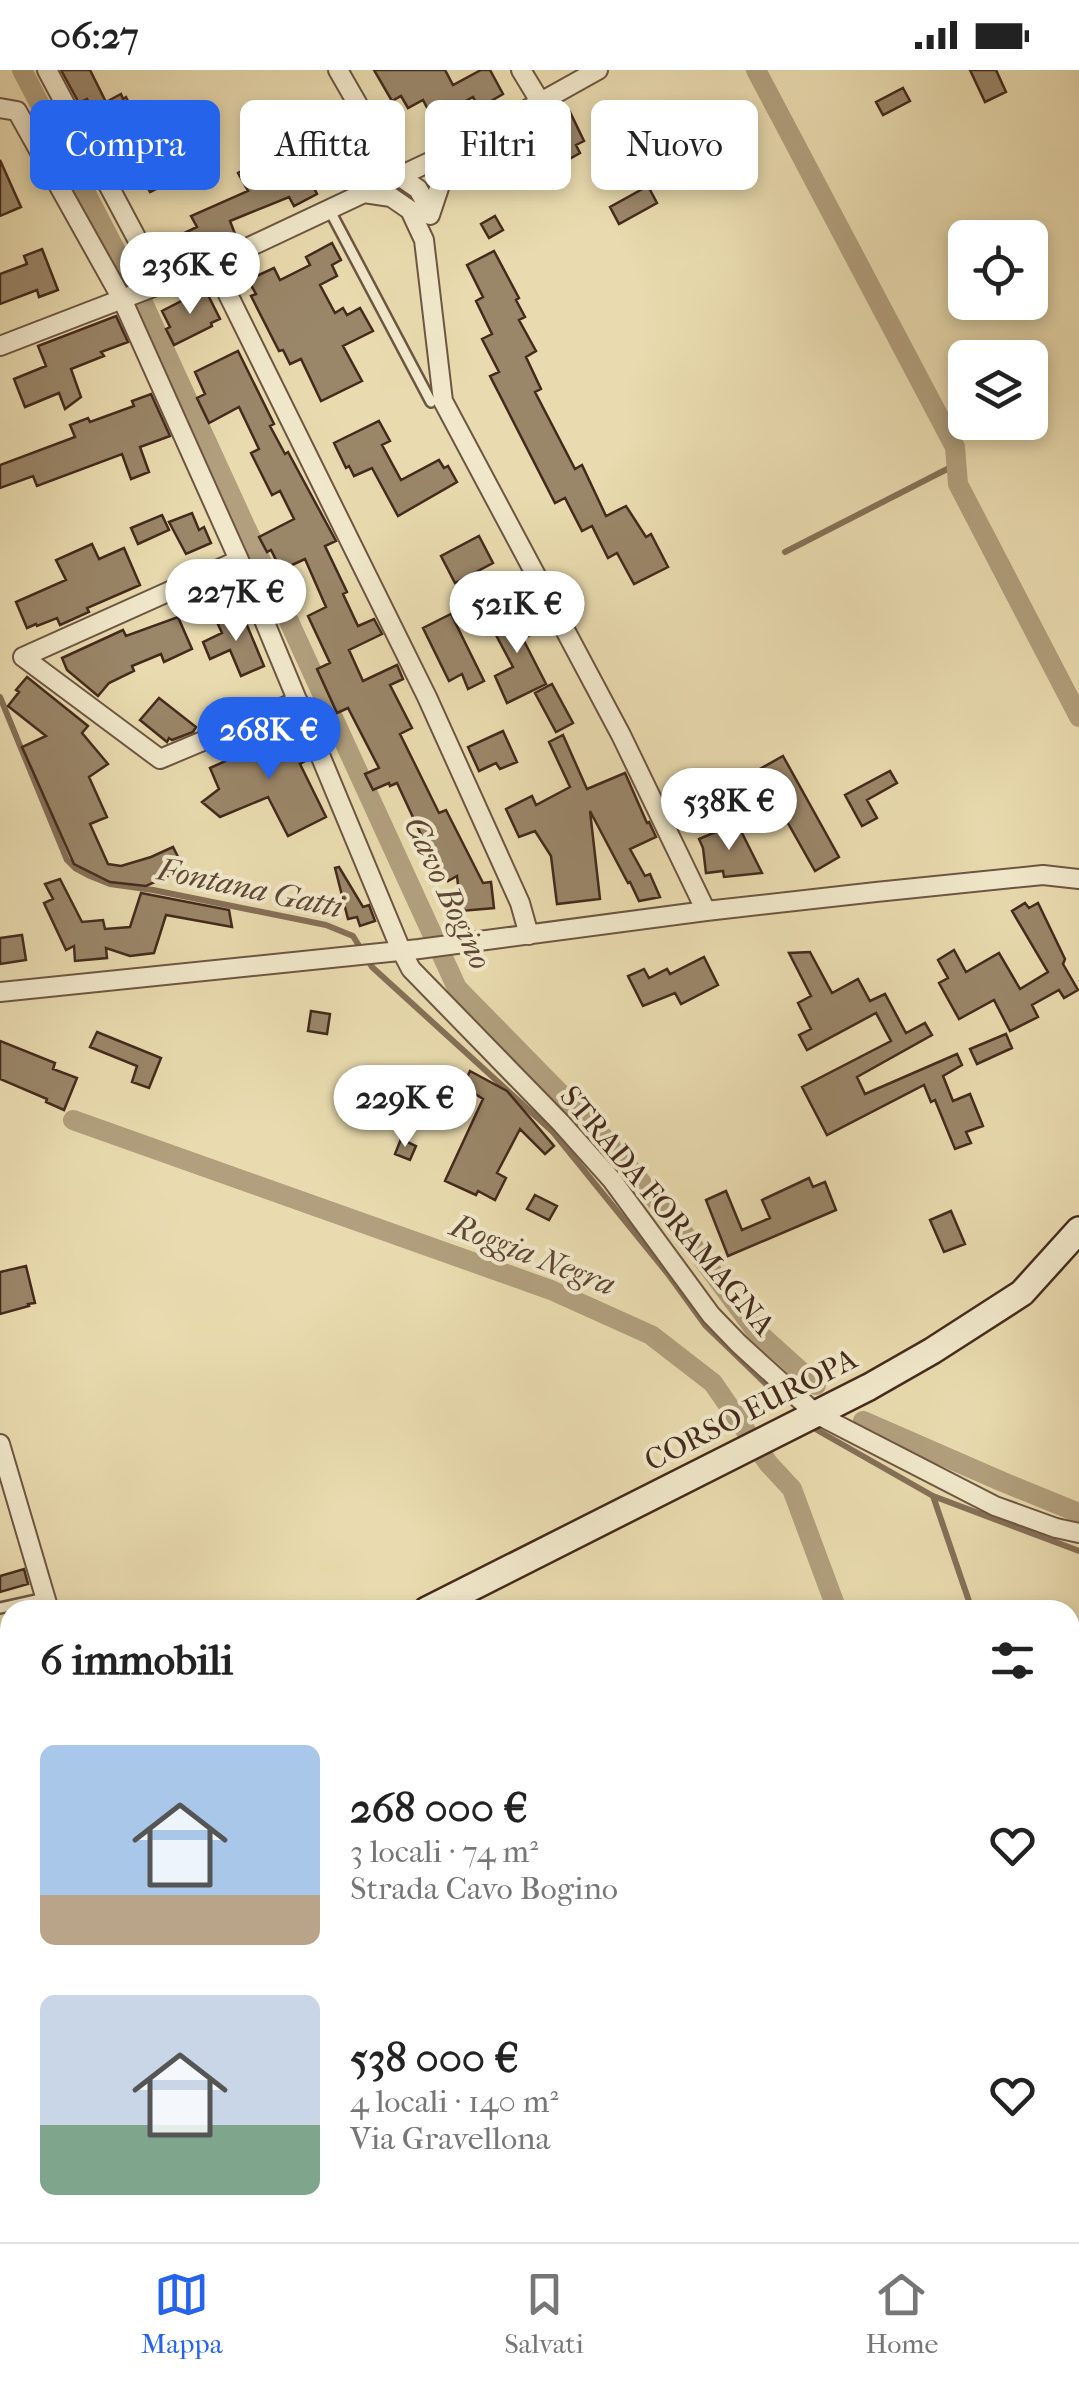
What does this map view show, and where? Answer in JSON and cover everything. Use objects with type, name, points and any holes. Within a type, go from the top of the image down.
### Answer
[{"type":"main road","name":"CORSO EUROPA","points":[[447,1600],[869,1388],[1022,1293],[1079,1230]]},
{"type":"street","points":[[48,70],[160,285]]},
{"type":"street","points":[[338,70],[355,100]]},
{"type":"street","points":[[521,70],[539,100]]},
{"type":"street","points":[[546,100],[598,70]]},
{"type":"street","name":"STRADA FORAMAGNA","points":[[0,108],[17,111],[122,298],[410,950],[410,968],[612,1180],[711,1315],[816,1414],[995,1506],[1079,1534]]},
{"type":"street","points":[[405,180],[418,189],[431,212]]},
{"type":"street","points":[[0,346],[213,264],[370,190]]},
{"type":"street","points":[[424,240],[438,190]]},
{"type":"street","points":[[364,193],[390,197],[410,210],[424,240],[443,401],[621,736],[706,911]]},
{"type":"street","points":[[213,264],[427,696],[520,903],[529,936]]},
{"type":"street","points":[[239,560],[22,657],[160,759],[298,701]]},
{"type":"street","points":[[0,992],[446,946],[706,911],[1043,876],[1078,879]]},
{"type":"street","points":[[0,1444],[46,1600]]},
{"type":"lane","points":[[329,209],[431,402]]},
{"type":"building","points":[[61,70],[90,70],[105,100],[77,100]]},
{"type":"building","points":[[374,70],[445,70],[453,85],[481,70],[490,70],[503,94],[493,100],[473,97],[425,100],[425,104],[423,100],[408,108],[401,96],[391,100]]},
{"type":"building","points":[[970,70],[996,70],[1006,92],[985,102]]},
{"type":"building","points":[[903,88],[910,101],[883,115],[876,102]]},
{"type":"building","points":[[571,114],[584,141],[576,145],[580,153],[571,158]]},
{"type":"building","points":[[0,160],[21,207],[0,216]]},
{"type":"building","points":[[315,190],[317,194],[294,206],[289,197],[230,221],[237,239],[175,265],[168,250],[173,248],[170,240],[197,227],[191,216],[248,191]]},
{"type":"building","points":[[641,190],[650,190],[657,203],[619,224],[610,207]]},
{"type":"building","points":[[495,216],[503,230],[489,238],[481,224]]},
{"type":"building","points":[[332,243],[341,260],[332,265],[337,276],[320,285],[335,313],[343,308],[347,315],[360,308],[373,331],[343,346],[362,381],[321,401],[301,359],[290,364],[283,350],[279,351],[251,296],[256,294],[248,280],[274,268],[280,280],[310,265],[306,257]]},
{"type":"building","points":[[42,249],[58,290],[39,297],[37,290],[0,304],[0,274],[27,264],[24,256]]},
{"type":"building","points":[[494,251],[519,298],[516,300],[525,317],[519,320],[536,351],[526,357],[541,389],[535,392],[575,469],[582,465],[606,516],[626,506],[646,537],[651,534],[668,567],[634,584],[617,553],[608,558],[592,526],[582,531],[565,498],[555,503],[490,376],[499,372],[482,339],[492,334],[476,301],[483,297],[467,265]]},
{"type":"building","points":[[206,291],[220,319],[174,345],[162,311]]},
{"type":"building","points":[[116,316],[128,342],[71,369],[81,397],[65,409],[59,393],[25,407],[14,379],[46,366],[38,346]]},
{"type":"building","points":[[238,351],[274,424],[270,426],[336,541],[325,546],[358,626],[374,619],[382,634],[349,650],[363,681],[397,665],[403,679],[390,685],[412,728],[400,734],[439,813],[446,810],[483,883],[491,882],[494,908],[461,911],[457,876],[448,881],[435,855],[431,856],[397,783],[373,790],[365,774],[379,768],[348,708],[337,713],[317,669],[330,663],[308,616],[326,607],[305,559],[281,570],[259,537],[294,519],[280,491],[272,495],[251,453],[259,449],[239,407],[209,423],[197,398],[205,394],[195,372]]},
{"type":"building","points":[[151,394],[170,436],[140,447],[149,472],[131,479],[122,454],[37,486],[33,476],[0,488],[0,465],[75,437],[70,425],[134,406],[132,401]]},
{"type":"building","points":[[379,421],[390,441],[382,445],[401,480],[439,460],[444,468],[448,466],[457,482],[398,516],[372,468],[354,476],[334,443]]},
{"type":"building","points":[[192,513],[199,530],[204,527],[211,543],[186,554],[169,522]]},
{"type":"building","points":[[162,515],[169,530],[138,544],[131,528]]},
{"type":"building","points":[[479,536],[493,563],[455,583],[441,556]]},
{"type":"building","points":[[92,544],[99,559],[124,548],[140,585],[87,608],[89,612],[60,625],[57,618],[27,628],[16,602],[66,580],[56,560]]},
{"type":"building","points":[[507,610],[515,625],[533,615],[541,629],[523,639],[546,684],[507,703],[495,676],[513,667],[488,620]]},
{"type":"building","points":[[241,611],[264,666],[241,676],[230,650],[210,659],[203,642],[222,633],[217,622]]},
{"type":"building","points":[[451,614],[484,681],[468,689],[462,674],[449,681],[423,628]]},
{"type":"building","points":[[178,617],[192,649],[164,662],[161,654],[132,666],[134,671],[109,683],[98,696],[67,670],[62,658],[123,630],[126,636]]},
{"type":"building","points":[[27,677],[88,726],[82,733],[108,764],[89,777],[107,817],[90,824],[108,864],[121,866],[173,847],[184,869],[146,886],[110,882],[74,864],[22,747],[46,736],[8,706]]},
{"type":"building","points":[[552,684],[573,723],[556,732],[535,693]]},
{"type":"building","points":[[159,698],[196,727],[193,732],[169,738],[167,742],[140,720]]},
{"type":"building","points":[[280,722],[284,732],[294,728],[307,760],[300,764],[326,817],[288,836],[268,797],[220,817],[202,802],[219,789],[210,768],[272,746],[265,729]]},
{"type":"building","points":[[503,731],[517,762],[500,769],[496,763],[479,771],[468,747]]},
{"type":"building","points":[[563,735],[587,789],[625,773],[656,837],[630,849],[645,876],[650,874],[660,897],[639,901],[590,811],[600,899],[557,904],[551,856],[535,831],[519,837],[506,809],[532,796],[536,805],[570,787],[549,742]]},
{"type":"building","points":[[783,756],[839,857],[815,871],[758,770]]},
{"type":"building","points":[[890,771],[897,783],[867,800],[877,818],[862,826],[845,795]]},
{"type":"building","points":[[737,823],[762,873],[724,877],[723,871],[706,873],[699,839]]},
{"type":"building","points":[[339,867],[363,907],[369,905],[375,921],[360,926],[357,917],[348,919],[335,868]]},
{"type":"building","points":[[60,879],[82,922],[103,920],[105,929],[130,927],[141,893],[229,910],[232,927],[166,915],[154,953],[130,956],[106,948],[107,958],[75,961],[74,946],[66,950],[44,903],[53,899],[45,884]]},
{"type":"building","points":[[1025,903],[1029,908],[1038,903],[1078,990],[1064,998],[1059,990],[1032,1005],[1038,1017],[1010,1031],[994,1000],[959,1019],[939,983],[948,978],[938,960],[954,950],[966,972],[999,953],[1020,989],[1048,972],[1012,911]]},
{"type":"building","points":[[22,935],[26,960],[0,964],[0,938]]},
{"type":"building","points":[[810,952],[832,993],[858,979],[870,1001],[885,994],[906,1033],[925,1023],[932,1035],[857,1077],[865,1094],[957,1054],[962,1065],[943,1076],[953,1101],[970,1094],[983,1126],[966,1132],[971,1143],[955,1149],[935,1100],[931,1102],[924,1085],[827,1135],[802,1087],[891,1041],[876,1013],[807,1050],[799,1035],[811,1029],[798,1003],[811,996],[789,953]]},
{"type":"building","points":[[704,957],[718,985],[681,1004],[675,993],[643,1006],[628,976],[644,969],[649,978],[667,969],[670,974]]},
{"type":"building","points":[[311,1011],[330,1014],[327,1034],[308,1031]]},
{"type":"building","points":[[97,1032],[161,1058],[149,1088],[132,1082],[137,1066],[90,1047]]},
{"type":"building","points":[[1006,1034],[1012,1048],[977,1064],[970,1049]]},
{"type":"building","points":[[0,1041],[55,1063],[53,1069],[77,1078],[64,1110],[0,1079]]},
{"type":"building","points":[[470,1071],[507,1091],[554,1146],[545,1154],[520,1129],[497,1173],[506,1178],[495,1200],[445,1181],[483,1099],[463,1086]]},
{"type":"building","points":[[401,1139],[416,1146],[410,1160],[395,1154]]},
{"type":"building","points":[[809,1178],[813,1187],[825,1182],[836,1210],[728,1256],[706,1200],[726,1191],[742,1230],[770,1218],[762,1200]]},
{"type":"building","points":[[535,1195],[557,1206],[549,1220],[527,1209]]},
{"type":"building","points":[[951,1211],[965,1244],[944,1252],[930,1220]]},
{"type":"building","points":[[26,1266],[35,1303],[0,1314],[0,1272]]},
{"type":"building","points":[[24,1569],[28,1584],[0,1592],[0,1576]]},
{"type":"waterway","name":"Cavo Bogino","points":[[22,70],[144,305],[457,988],[604,1138],[682,1231],[755,1330],[816,1385]]},
{"type":"waterway","points":[[756,70],[955,447],[958,484],[1079,717]]},
{"type":"waterway","points":[[785,552],[957,464]]},
{"type":"waterway","name":"Fontana Gatti","points":[[0,697],[67,860],[75,868],[110,884],[326,925],[353,936],[372,967],[553,1132],[705,1325],[767,1385]]},
{"type":"waterway","name":"Roggia Negra","points":[[73,1120],[551,1290],[651,1335],[713,1383],[768,1463],[792,1489],[833,1600]]},
{"type":"waterway","name":"Cavo Bogino","points":[[863,1421],[1079,1513]]},
{"type":"waterway","name":"Fontana Gatti","points":[[817,1430],[933,1496],[1079,1551]]},
{"type":"waterway","name":"Fontana Gatti","points":[[933,1496],[969,1600]]}]
